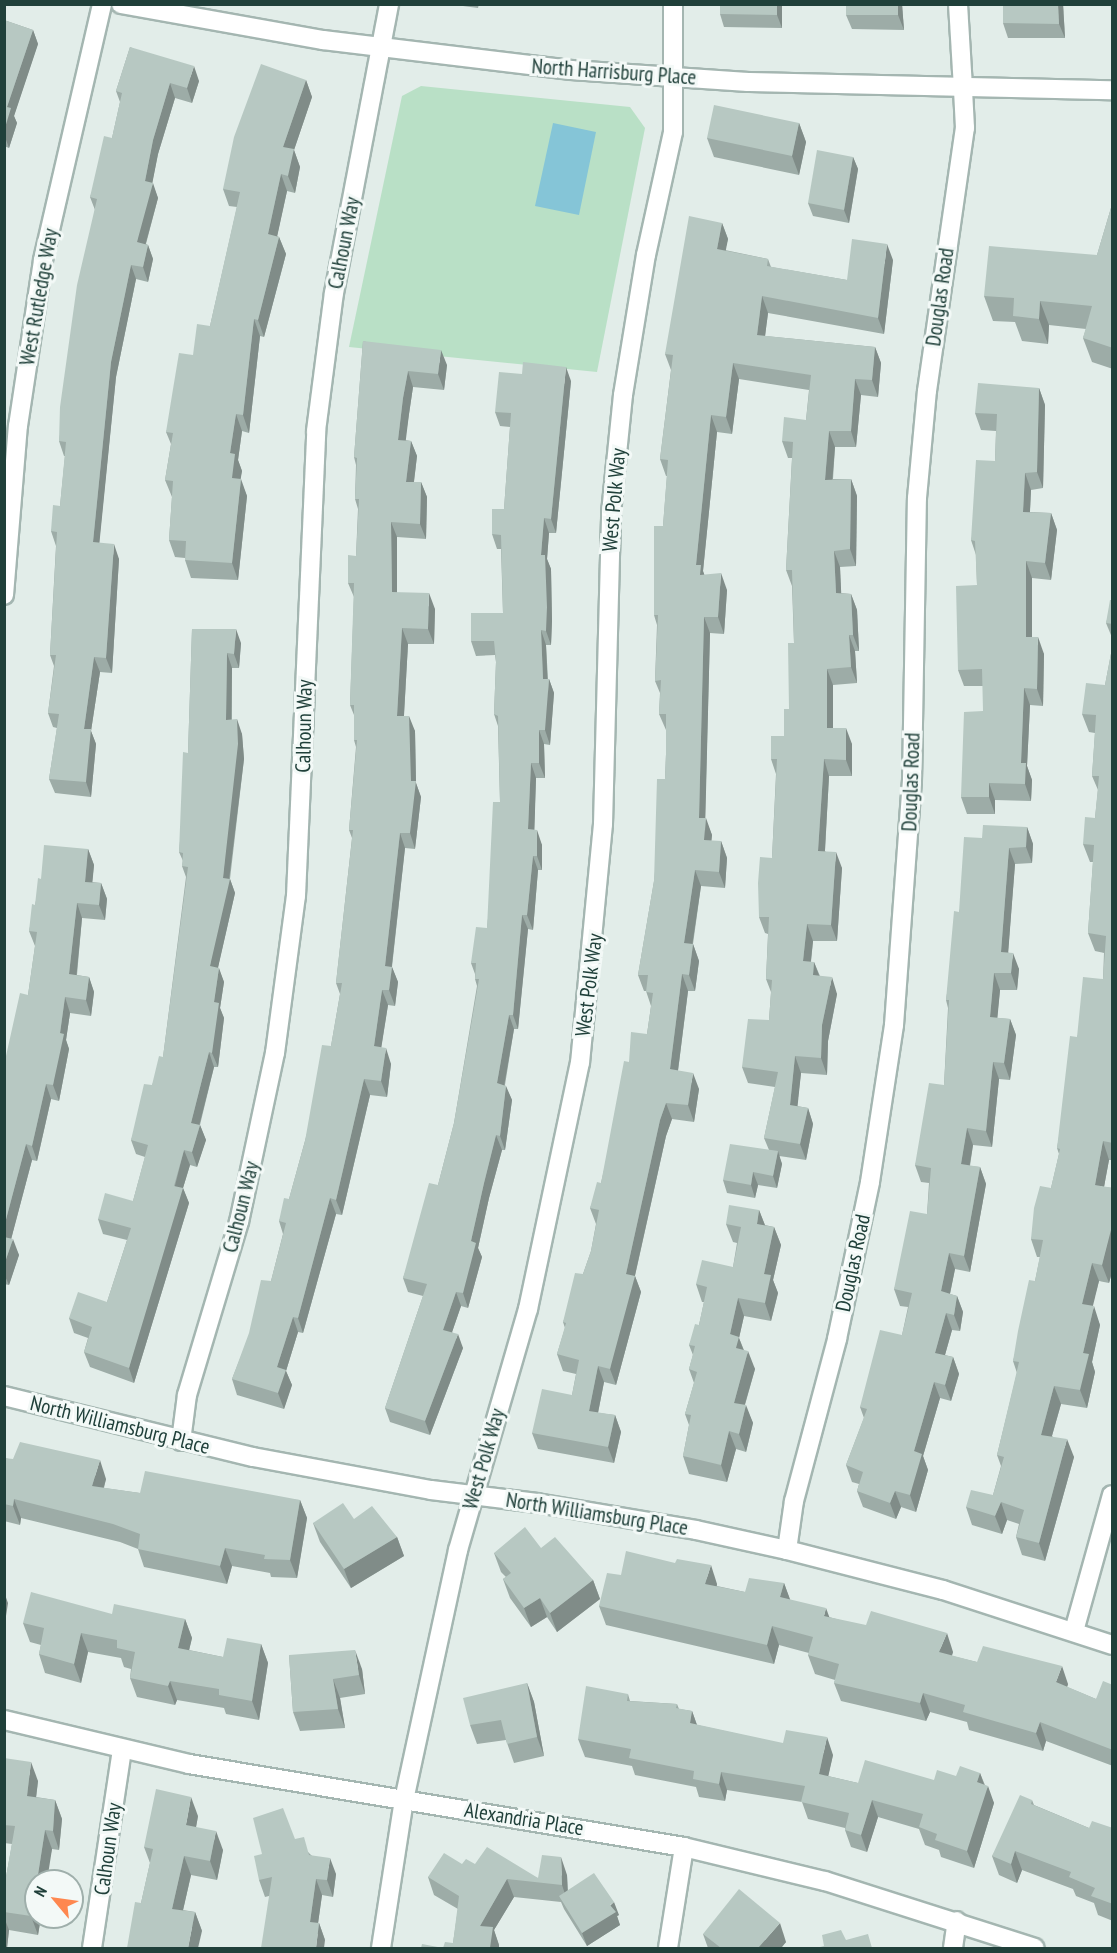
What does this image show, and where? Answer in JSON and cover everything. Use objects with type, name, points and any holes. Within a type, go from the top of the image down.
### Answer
[{"type":"street","name":"West Rutledge Way","points":[[4,595],[18,426],[43,260],[102,4]]},
{"type":"street","name":"North Harrisburg Place","points":[[120,4],[383,48],[483,61],[674,77],[963,89],[1113,90]]},
{"type":"street","name":"Calhoun Way","points":[[181,1441],[188,1395],[239,1222],[275,1053],[297,884],[316,431],[334,293],[383,48],[389,4]]},
{"type":"street","name":"West Polk Way","points":[[381,1948],[404,1800],[458,1550],[528,1309],[580,1063],[603,824],[611,513],[629,360],[646,255],[673,132],[673,4]]},
{"type":"street","name":"Douglas Road","points":[[787,1550],[794,1501],[837,1339],[870,1182],[894,1025],[912,781],[917,498],[927,391],[965,128],[958,4]]},
{"type":"street","name":"North Williamsburg Place","points":[[4,1396],[181,1441],[474,1495],[696,1530],[787,1550],[943,1590],[1113,1645]]},
{"type":"street","points":[[1074,1631],[1113,1495]]},
{"type":"street","name":"Alexandria Place","points":[[4,1720],[122,1749],[684,1847],[825,1881],[1035,1948]]},
{"type":"street","name":"Calhoun Way","points":[[92,1948],[122,1749]]},
{"type":"street","points":[[668,1948],[684,1847]]},
{"type":"street","points":[[952,1948],[957,1922]]},
{"type":"green space","points":[[421,86],[630,107],[645,128],[597,372],[349,347],[402,96]]},
{"type":"water","points":[[553,123],[596,132],[579,215],[535,206]]},
{"type":"building","points":[[720,4],[777,4],[777,15],[720,14]]},
{"type":"building","points":[[846,4],[898,4],[898,15],[846,15]]},
{"type":"building","points":[[1003,4],[1058,4],[1059,24],[1003,23]]},
{"type":"building","points":[[4,20],[33,30],[7,107],[11,108],[4,131]]},
{"type":"building","points":[[130,47],[194,66],[187,88],[170,83],[153,140],[145,181],[153,183],[137,242],[148,245],[143,267],[131,265],[111,362],[93,542],[114,544],[106,658],[94,657],[84,729],[91,729],[86,782],[49,779],[59,714],[48,713],[56,655],[50,655],[57,532],[51,531],[53,505],[60,506],[66,442],[59,441],[60,407],[77,285],[97,199],[90,197],[104,136],[112,138],[122,93],[116,91]]},
{"type":"building","points":[[261,64],[306,80],[283,147],[294,149],[288,176],[281,174],[268,234],[279,237],[258,320],[254,319],[243,415],[236,414],[230,453],[235,454],[232,478],[241,479],[232,563],[185,560],[186,541],[169,540],[173,481],[165,480],[173,433],[166,432],[179,353],[193,355],[197,324],[210,326],[240,192],[223,189],[234,137]]},
{"type":"building","points":[[714,105],[799,123],[792,156],[707,138]]},
{"type":"building","points":[[817,150],[853,157],[844,210],[808,203]]},
{"type":"building","points":[[1113,201],[1113,348],[1083,338],[1092,306],[1040,301],[1039,319],[1013,316],[1014,298],[984,296],[989,246],[1097,255]]},
{"type":"building","points":[[689,216],[722,223],[717,249],[768,259],[767,266],[847,280],[852,239],[887,244],[878,318],[762,296],[757,335],[875,347],[872,380],[855,379],[851,431],[829,431],[825,480],[851,479],[850,549],[834,551],[836,593],[851,594],[853,635],[849,635],[851,667],[827,669],[827,728],[846,728],[846,760],[824,759],[818,851],[836,852],[831,925],[807,924],[803,961],[814,962],[813,975],[832,977],[822,1025],[821,1058],[795,1056],[790,1105],[808,1108],[800,1144],[764,1138],[778,1072],[742,1067],[748,1019],[769,1020],[772,980],[766,979],[769,917],[759,917],[758,883],[760,857],[772,858],[777,759],[771,759],[771,736],[784,736],[784,709],[789,709],[788,643],[794,643],[792,570],[786,570],[793,442],[782,441],[784,417],[806,420],[811,375],[733,363],[726,417],[711,415],[696,565],[701,565],[700,575],[721,573],[718,617],[704,617],[699,818],[706,818],[704,840],[721,841],[719,872],[695,870],[684,943],[693,944],[689,975],[682,974],[670,1069],[693,1073],[688,1105],[666,1103],[660,1120],[626,1274],[635,1276],[610,1369],[598,1366],[589,1411],[615,1415],[608,1447],[532,1433],[542,1389],[572,1395],[579,1360],[557,1354],[566,1323],[563,1322],[575,1273],[583,1274],[591,1251],[599,1210],[590,1208],[597,1182],[601,1183],[624,1061],[629,1062],[631,1032],[647,1034],[653,993],[646,992],[648,975],[638,975],[654,881],[657,779],[665,779],[666,754],[666,714],[659,714],[661,680],[655,681],[658,615],[654,615],[654,526],[663,526],[668,460],[660,459],[673,355],[665,354]]},
{"type":"building","points":[[363,341],[441,350],[438,374],[408,371],[403,398],[398,440],[411,441],[406,482],[421,482],[420,524],[391,522],[392,592],[429,593],[428,629],[402,628],[397,716],[409,716],[411,781],[416,781],[410,833],[400,833],[385,966],[392,967],[389,990],[382,990],[374,1046],[386,1048],[381,1081],[364,1079],[336,1200],[330,1198],[298,1318],[293,1317],[277,1367],[286,1370],[278,1393],[232,1379],[249,1333],[261,1280],[271,1281],[286,1223],[279,1221],[284,1198],[289,1199],[305,1141],[322,1045],[331,1046],[342,983],[336,983],[353,830],[349,830],[357,740],[354,740],[354,705],[350,705],[354,583],[348,583],[348,555],[356,556],[359,499],[355,499],[357,458],[354,457]]},
{"type":"building","points":[[523,362],[566,367],[551,519],[544,518],[541,555],[545,555],[547,607],[546,631],[541,630],[543,679],[549,679],[545,730],[539,730],[539,763],[531,763],[528,829],[537,830],[537,856],[533,856],[527,915],[522,915],[513,1015],[509,1015],[497,1083],[506,1086],[500,1136],[496,1135],[484,1183],[471,1241],[476,1243],[463,1293],[456,1292],[443,1330],[458,1334],[425,1421],[385,1408],[427,1284],[403,1278],[429,1183],[438,1185],[454,1123],[479,979],[475,979],[476,963],[471,963],[476,927],[487,928],[493,802],[500,802],[498,716],[494,714],[496,662],[494,641],[471,641],[471,613],[503,613],[501,535],[492,534],[492,509],[504,509],[511,413],[495,412],[499,372],[522,374]]},
{"type":"building","points":[[978,383],[1039,388],[1037,472],[1025,473],[1023,512],[1051,513],[1045,563],[1026,561],[1026,637],[1038,637],[1037,689],[1024,688],[1021,763],[1026,763],[1025,784],[989,783],[989,797],[961,797],[964,712],[983,711],[982,669],[958,670],[956,586],[977,585],[975,541],[971,540],[976,460],[995,461],[997,414],[975,413]]},
{"type":"building","points":[[1110,600],[1113,600],[1113,624],[1106,623]]},
{"type":"building","points":[[192,629],[236,629],[234,654],[227,653],[226,720],[237,719],[238,744],[223,878],[230,879],[210,966],[219,968],[214,1002],[219,1003],[212,1053],[209,1052],[191,1123],[200,1125],[192,1152],[184,1150],[174,1186],[183,1188],[129,1368],[84,1352],[92,1327],[69,1318],[78,1292],[107,1302],[131,1228],[98,1219],[105,1193],[133,1201],[148,1145],[131,1140],[144,1084],[152,1085],[159,1056],[163,1057],[188,867],[182,866],[183,853],[179,852],[183,752],[188,753]]},
{"type":"building","points":[[1113,643],[1113,1143],[1103,1141],[1095,1185],[1113,1188],[1113,1218],[1102,1265],[1092,1263],[1082,1304],[1094,1306],[1083,1353],[1089,1354],[1080,1390],[1054,1386],[1041,1435],[1067,1439],[1039,1543],[1016,1537],[1024,1510],[1001,1502],[995,1516],[966,1507],[971,1490],[993,1495],[1004,1457],[997,1455],[1019,1362],[1013,1361],[1018,1331],[1029,1280],[1035,1281],[1043,1240],[1031,1239],[1034,1208],[1040,1186],[1051,1188],[1060,1149],[1057,1148],[1070,1036],[1077,1037],[1083,977],[1103,979],[1106,936],[1088,933],[1094,845],[1083,844],[1085,817],[1095,818],[1099,776],[1092,776],[1096,715],[1082,714],[1086,683],[1105,685]]},
{"type":"building","points":[[983,825],[1027,827],[1026,847],[1009,848],[1001,952],[1013,953],[1011,973],[994,973],[990,1017],[1010,1019],[1004,1063],[993,1062],[986,1131],[967,1128],[961,1164],[980,1167],[964,1256],[949,1253],[941,1291],[957,1296],[954,1315],[946,1313],[935,1353],[953,1357],[945,1385],[934,1382],[914,1451],[922,1454],[910,1495],[895,1491],[890,1503],[857,1491],[863,1472],[846,1465],[867,1409],[860,1407],[880,1330],[902,1335],[912,1293],[894,1289],[910,1211],[927,1214],[931,1168],[915,1165],[929,1083],[944,1085],[949,1000],[946,1000],[954,911],[959,912],[964,837],[982,838]]},
{"type":"building","points":[[44,845],[88,849],[85,882],[101,883],[99,905],[77,903],[69,974],[89,977],[86,1000],[65,997],[60,1033],[64,1034],[53,1085],[46,1084],[32,1146],[26,1144],[4,1227],[4,1065],[20,993],[28,995],[37,932],[29,931],[38,878],[41,879]]},
{"type":"building","points":[[730,1144],[778,1151],[773,1176],[753,1172],[751,1185],[723,1180]]},
{"type":"building","points":[[729,1205],[759,1210],[757,1224],[774,1227],[764,1274],[771,1275],[765,1303],[738,1298],[730,1334],[739,1337],[736,1348],[748,1351],[734,1403],[746,1405],[739,1434],[729,1431],[721,1465],[683,1456],[691,1415],[685,1414],[697,1372],[689,1369],[695,1346],[689,1345],[695,1324],[699,1325],[707,1287],[696,1284],[702,1260],[733,1267],[741,1227],[726,1224]]},
{"type":"building","points":[[4,1237],[13,1239],[4,1265]]},
{"type":"building","points":[[20,1442],[100,1460],[92,1486],[140,1493],[145,1471],[300,1500],[290,1560],[264,1559],[265,1555],[225,1548],[220,1566],[138,1549],[140,1534],[113,1524],[14,1499],[13,1506],[4,1504],[4,1458],[13,1459]]},
{"type":"building","points":[[343,1503],[354,1519],[372,1506],[397,1537],[344,1569],[313,1523]]},
{"type":"building","points":[[525,1527],[541,1548],[555,1537],[593,1580],[550,1613],[540,1598],[524,1608],[503,1579],[511,1573],[494,1553]]},
{"type":"building","points":[[626,1551],[675,1563],[677,1559],[711,1565],[705,1584],[745,1592],[749,1578],[784,1583],[780,1597],[826,1608],[824,1616],[866,1625],[871,1611],[947,1633],[939,1652],[977,1662],[983,1646],[1062,1666],[1056,1682],[1096,1699],[1103,1681],[1113,1685],[1113,1750],[1040,1722],[1036,1733],[963,1712],[965,1705],[923,1693],[920,1703],[834,1683],[839,1664],[808,1655],[813,1637],[772,1626],[767,1645],[599,1606],[607,1573],[621,1575]]},
{"type":"building","points":[[31,1592],[112,1614],[114,1604],[185,1619],[178,1648],[223,1657],[227,1638],[261,1644],[252,1701],[219,1695],[219,1689],[170,1681],[168,1686],[130,1678],[135,1652],[117,1648],[117,1640],[81,1633],[74,1664],[39,1654],[44,1628],[23,1623]]},
{"type":"building","points":[[355,1650],[359,1675],[333,1679],[338,1709],[293,1712],[289,1655]]},
{"type":"building","points":[[527,1683],[537,1737],[507,1744],[501,1720],[470,1725],[463,1698]]},
{"type":"building","points":[[586,1686],[628,1694],[627,1701],[677,1704],[676,1708],[692,1711],[690,1723],[783,1743],[786,1730],[827,1737],[819,1774],[858,1783],[865,1760],[934,1780],[937,1770],[956,1776],[960,1766],[980,1773],[977,1782],[988,1786],[967,1851],[935,1840],[937,1834],[919,1827],[923,1814],[872,1800],[861,1835],[845,1830],[849,1813],[801,1802],[805,1786],[721,1772],[719,1784],[693,1779],[694,1771],[629,1758],[631,1749],[578,1739]]},
{"type":"building","points":[[4,1758],[31,1762],[27,1796],[55,1800],[53,1831],[45,1830],[39,1869],[24,1869],[24,1915],[4,1912],[4,1877],[6,1877],[15,1826],[4,1825]]},
{"type":"building","points":[[156,1789],[191,1797],[186,1825],[216,1831],[210,1861],[184,1856],[172,1909],[195,1912],[188,1948],[127,1948],[135,1902],[141,1903],[153,1849],[144,1847]]},
{"type":"building","points":[[1020,1795],[1032,1800],[1031,1804],[1089,1828],[1092,1821],[1113,1828],[1113,1904],[1091,1896],[1095,1888],[1069,1877],[1071,1872],[1015,1851],[1011,1864],[992,1856]]},
{"type":"building","points":[[283,1808],[295,1839],[304,1837],[309,1855],[330,1858],[327,1880],[316,1879],[310,1922],[319,1923],[316,1948],[261,1948],[272,1877],[259,1880],[254,1856],[262,1854],[253,1818]]},
{"type":"building","points":[[487,1847],[538,1878],[542,1855],[561,1857],[562,1885],[507,1879],[480,1926],[493,1927],[490,1948],[443,1948],[445,1942],[453,1943],[459,1896],[428,1877],[444,1853],[462,1864],[466,1859],[475,1864]]},
{"type":"building","points":[[594,1873],[614,1902],[610,1905],[616,1912],[582,1933],[559,1896]]},
{"type":"building","points":[[739,1889],[780,1923],[758,1948],[721,1948],[703,1934]]},
{"type":"building","points":[[841,1930],[846,1940],[868,1934],[872,1948],[816,1948],[824,1946],[822,1935]]},
{"type":"building","points":[[422,1944],[443,1948],[421,1948]]}]
